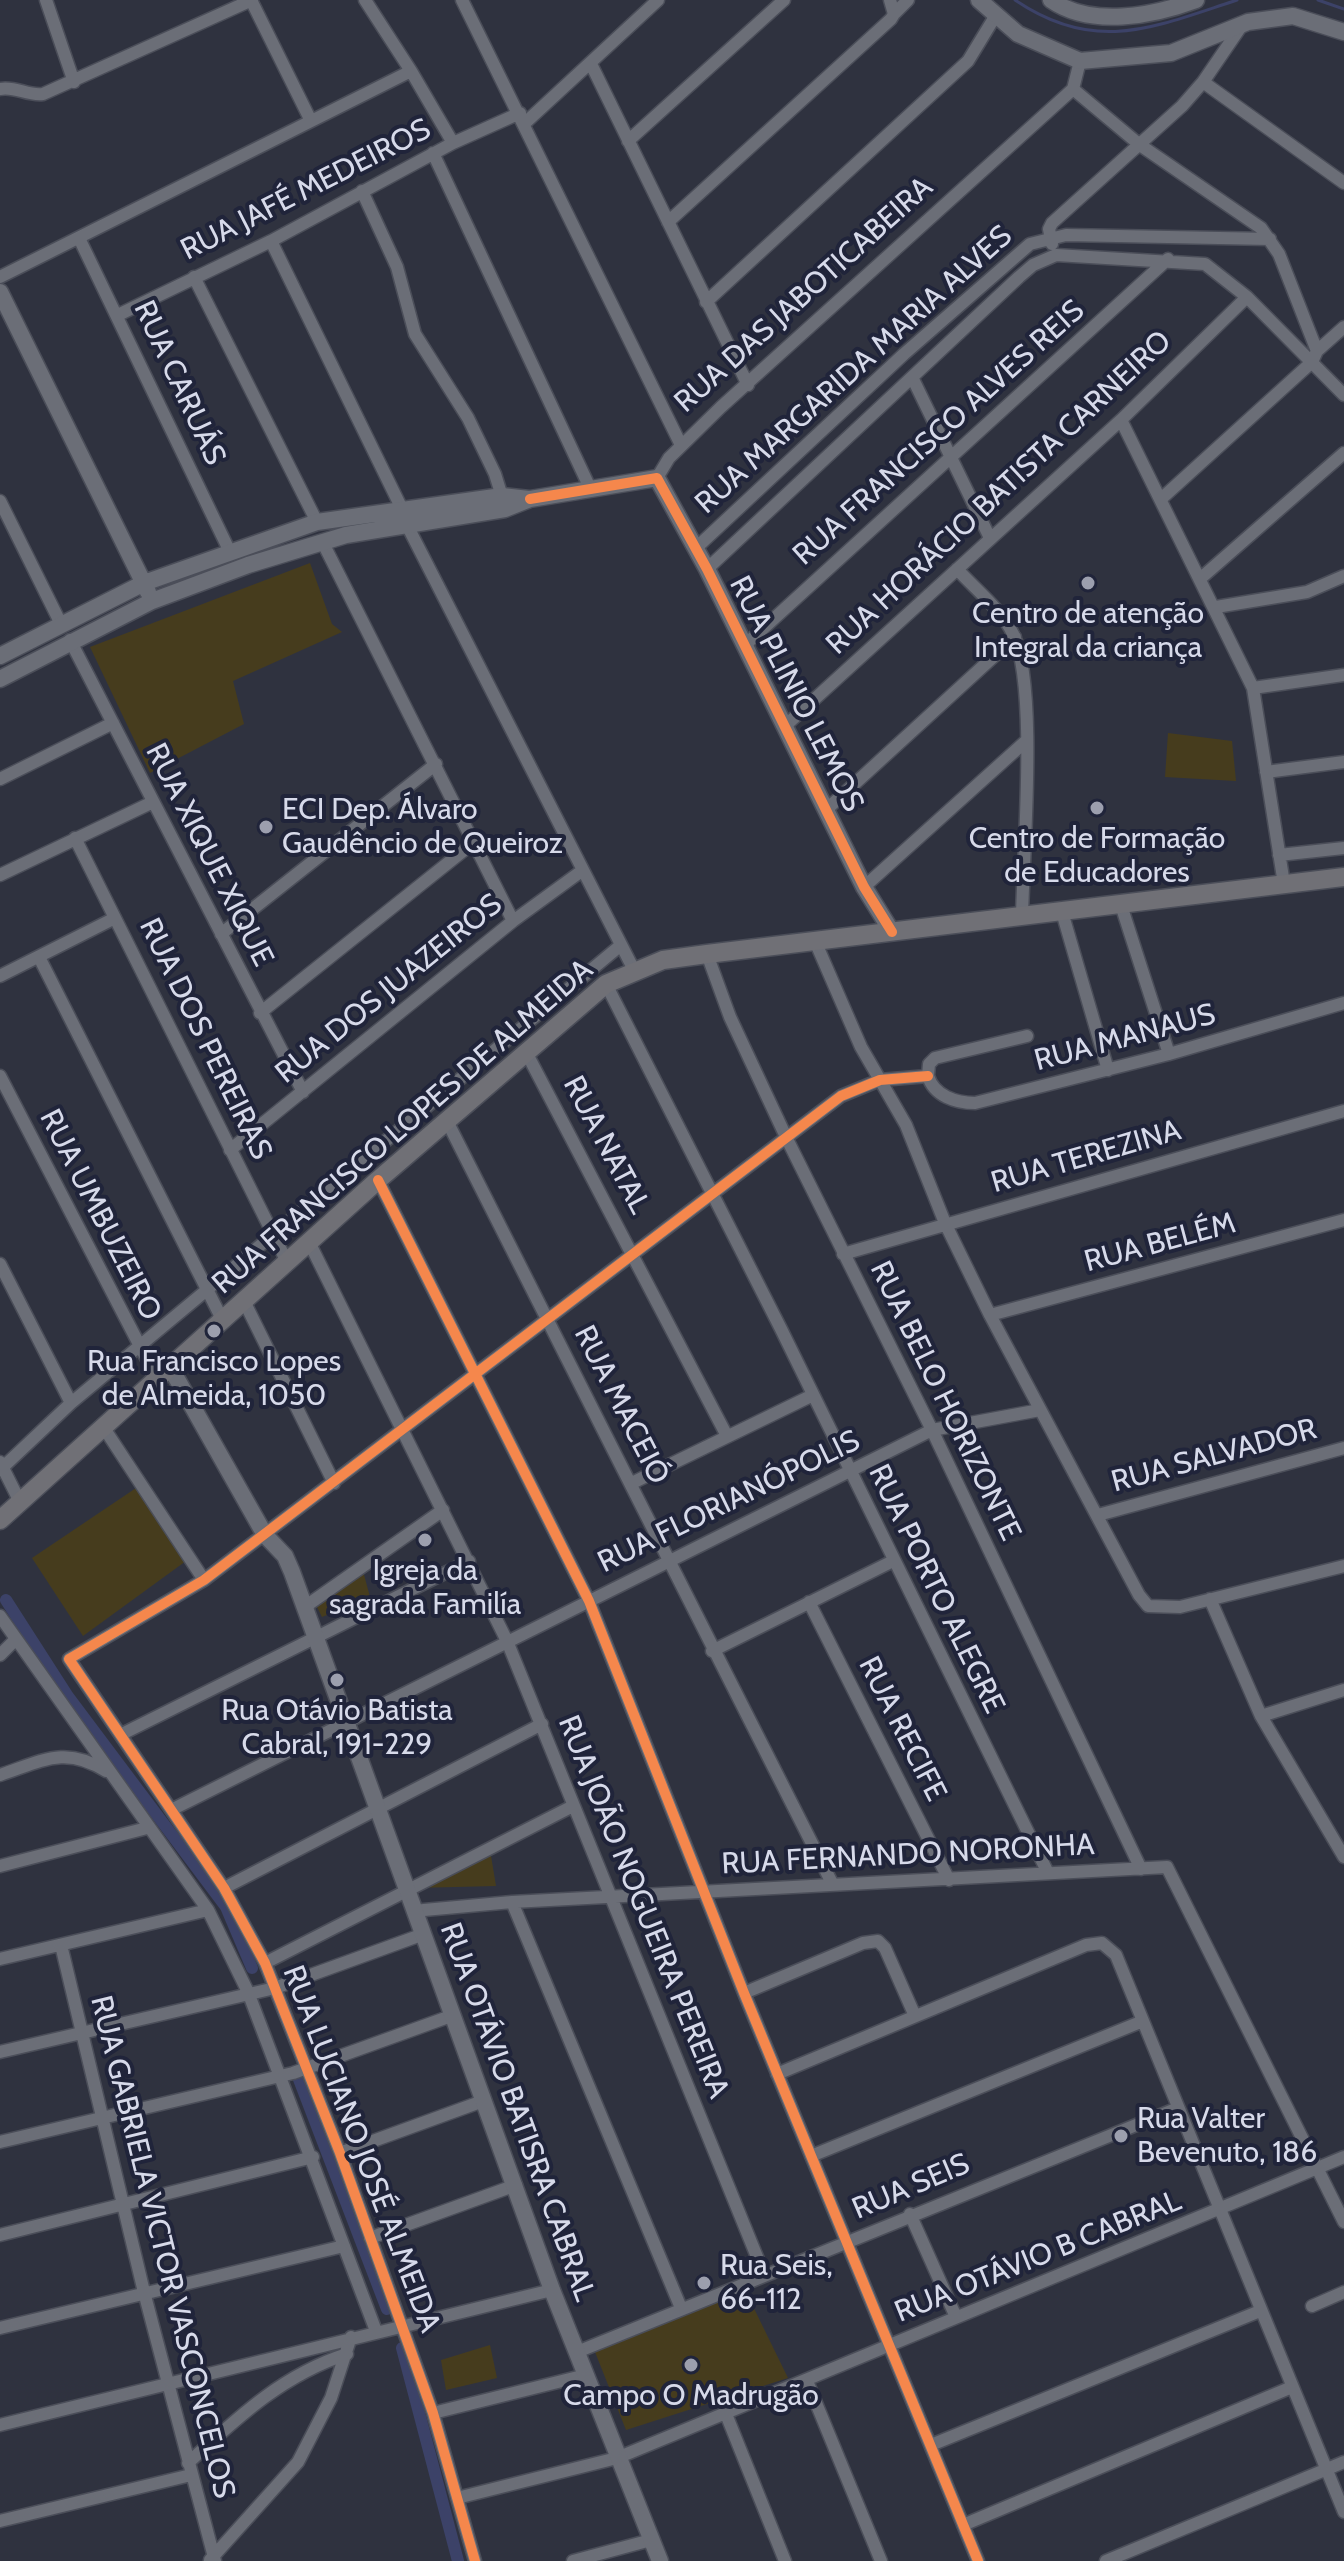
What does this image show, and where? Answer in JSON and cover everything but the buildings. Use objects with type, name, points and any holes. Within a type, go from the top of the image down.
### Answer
[{"type":"main road","name":"RUA FRANCISCO LOPES DE ALMEIDA","points":[[0,1520],[162,1371],[288,1264],[525,1050],[606,984],[634,970],[663,960],[707,954],[1344,877]]},
{"type":"street","points":[[46,0],[74,82]]},
{"type":"street","points":[[0,89],[12,87],[33,95],[74,82],[251,0],[310,119]]},
{"type":"street","points":[[365,0],[453,143]]},
{"type":"street","points":[[462,0],[681,445]]},
{"type":"street","name":"RUA JAFÉ MEDEIROS","points":[[118,315],[271,241],[453,143],[522,118],[591,64],[658,0]]},
{"type":"street","points":[[628,141],[784,0]]},
{"type":"street","points":[[890,0],[894,14]]},
{"type":"street","points":[[668,222],[908,0]]},
{"type":"street","points":[[979,0],[1018,34],[1080,61],[1171,53],[1243,24],[1293,16],[1344,32]]},
{"type":"street","points":[[1051,0],[1063,9],[1116,18],[1196,0]]},
{"type":"street","points":[[706,302],[968,61],[996,15]]},
{"type":"street","name":"RUA MARGARIDA MARIA ALVES","points":[[1050,237],[1052,223],[1060,214],[1140,145],[1203,82],[1243,24]]},
{"type":"street","points":[[1080,61],[1073,89],[1140,145],[1245,215],[1270,239],[1314,356]]},
{"type":"street","points":[[591,64],[748,385]]},
{"type":"street","points":[[0,277],[411,71]]},
{"type":"street","points":[[1203,82],[1344,183]]},
{"type":"street","name":"RUA DAS JABOTICABEIRA","points":[[657,478],[681,445],[1073,89]]},
{"type":"street","points":[[433,153],[590,488]]},
{"type":"street","points":[[362,191],[402,281],[415,334],[468,418],[503,502]]},
{"type":"street","points":[[1050,237],[1056,255],[1168,259],[1205,264],[1314,356],[1344,395]]},
{"type":"street","name":"RUA MARGARIDA MARIA ALVES","points":[[696,548],[938,324],[1030,244],[1050,237],[1270,239]]},
{"type":"street","name":"RUA CARUÁS","points":[[79,238],[230,552]]},
{"type":"street","points":[[271,241],[402,509]]},
{"type":"street","name":"RUA MARGARIDA MARIA ALVES","points":[[707,569],[1019,277],[1033,265],[1056,255]]},
{"type":"street","name":"RUA FRANCISCO ALVES REIS","points":[[745,645],[1168,259]]},
{"type":"street","points":[[194,277],[317,522]]},
{"type":"street","points":[[0,292],[152,601]]},
{"type":"street","name":"RUA HORÁCIO BATISTA CARNEIRO","points":[[785,726],[1121,420],[1247,297]]},
{"type":"street","points":[[1161,499],[1344,327]]},
{"type":"street","points":[[912,377],[990,538]]},
{"type":"street","points":[[1121,420],[1216,607],[1253,688],[1284,884]]},
{"type":"street","points":[[1201,578],[1344,453]]},
{"type":"street","points":[[0,656],[144,583],[317,522],[402,509],[530,499],[657,478]]},
{"type":"street","name":"RUA PLINIO LEMOS","points":[[657,478],[707,569],[864,887],[892,932]]},
{"type":"street","points":[[0,501],[61,624]]},
{"type":"street","points":[[0,679],[70,640],[152,601],[322,541],[408,527],[503,502]]},
{"type":"street","points":[[408,527],[634,970]]},
{"type":"street","points":[[322,541],[513,921]]},
{"type":"street","points":[[957,569],[1015,637],[1021,661],[1026,741],[1022,917]]},
{"type":"street","points":[[1216,607],[1307,592],[1344,576]]},
{"type":"street","points":[[827,809],[1015,637]]},
{"type":"street","name":"RUA XIQUE XIQUE","points":[[70,640],[303,1092]]},
{"type":"street","points":[[1253,688],[1344,675]]},
{"type":"street","points":[[0,779],[113,723]]},
{"type":"street","points":[[864,887],[1026,741]]},
{"type":"street","points":[[1266,772],[1344,762]]},
{"type":"street","points":[[221,934],[436,764]]},
{"type":"street","points":[[0,875],[153,802]]},
{"type":"street","name":"RUA DOS PEREIRAS","points":[[75,838],[288,1264]]},
{"type":"street","points":[[260,1013],[473,843]]},
{"type":"street","points":[[1279,855],[1344,848]]},
{"type":"street","name":"RUA DOS JUAZEIROS","points":[[230,1150],[513,921],[583,870]]},
{"type":"street","points":[[1121,905],[1169,1054]]},
{"type":"street","points":[[1062,912],[1108,1070]]},
{"type":"street","points":[[0,976],[115,918]]},
{"type":"street","points":[[815,941],[861,1047],[906,1125],[945,1223],[990,1315],[1139,1595],[1148,1606],[1180,1607],[1344,1566]]},
{"type":"street","points":[[20,1502],[1,1466],[71,1403],[207,1293],[273,1234],[621,945]]},
{"type":"street","name":"RUA BELO HORIZONTE","points":[[707,954],[730,1017],[787,1139],[932,1430],[1141,1869]]},
{"type":"street","points":[[39,957],[223,1321]]},
{"type":"street","name":"RUA PORTO ALEGRE","points":[[606,984],[1048,1873]]},
{"type":"street","name":"RUA MANAUS","points":[[928,1076],[933,1087],[943,1095],[963,1103],[975,1103],[1169,1054],[1344,1003]]},
{"type":"street","points":[[102,1425],[204,1580],[841,1096],[880,1080],[928,1076],[929,1064],[935,1058],[1027,1036]]},
{"type":"street","name":"RUA NATAL","points":[[525,1050],[635,1255],[727,1436]]},
{"type":"street","name":"RUA UMBUZEIRO","points":[[0,1076],[138,1347],[162,1371]]},
{"type":"street","name":"RUA TEREZINA","points":[[843,1254],[1344,1111]]},
{"type":"street","name":"RUA MACEIÓ","points":[[447,1121],[632,1483],[712,1651],[833,1885]]},
{"type":"street","points":[[378,1180],[589,1601],[744,1993],[978,2561]]},
{"type":"street","name":"RUA BELÉM","points":[[990,1315],[1344,1220]]},
{"type":"street","name":"RUA JOÃO NOGUEIRA PEREIRA","points":[[309,1242],[507,1641],[608,1897],[764,2274]]},
{"type":"street","points":[[0,1264],[71,1403]]},
{"type":"street","points":[[244,1301],[334,1483]]},
{"type":"street","name":"RUA OTÁVIO BATISRA CABRAL","points":[[162,1371],[265,1535],[285,1556],[306,1606],[421,1935],[516,2185],[552,2290],[660,2561]]},
{"type":"street","points":[[632,1483],[813,1395]]},
{"type":"street","name":"RUA FLORIANÓPOLIS","points":[[173,1809],[932,1430],[1040,1410]]},
{"type":"street","name":"RUA SALVADOR","points":[[1098,1515],[1344,1448]]},
{"type":"street","points":[[306,1606],[443,1510]]},
{"type":"street","points":[[122,1734],[469,1561]]},
{"type":"street","points":[[712,1651],[893,1561]]},
{"type":"street","name":"RUA LUCIANO JOSÉ ALMEIDA","points":[[204,1580],[69,1659],[224,1888],[265,1963],[340,2153],[433,2413],[475,2561]]},
{"type":"street","points":[[1210,1599],[1261,1716],[1344,1857]]},
{"type":"street","name":"RUA RECIFE","points":[[809,1602],[949,1880]]},
{"type":"street","name":"RUA LUCIANO JOSÉ ALMEIDA","points":[[0,1616],[147,1828],[208,1910],[248,1992],[278,2077],[313,2157],[376,2331]]},
{"type":"street","points":[[0,1655],[16,1639]]},
{"type":"street","points":[[1261,1716],[1344,1690]]},
{"type":"street","points":[[224,1888],[542,1724]]},
{"type":"street","points":[[0,1775],[42,1760],[70,1755],[82,1757],[111,1774]]},
{"type":"street","points":[[265,1963],[573,1806]]},
{"type":"street","points":[[0,1866],[147,1828]]},
{"type":"street","name":"RUA FERNANDO NORONHA","points":[[413,1911],[512,1902],[1167,1867],[1316,2170]]},
{"type":"street","points":[[512,1902],[681,2308]]},
{"type":"street","points":[[0,1959],[208,1910]]},
{"type":"street","points":[[0,2052],[275,1988],[421,1935]]},
{"type":"street","points":[[744,1993],[863,1943],[882,1943],[915,2016]]},
{"type":"street","points":[[777,2074],[1086,1945],[1102,1943],[1116,1955],[1344,2512]]},
{"type":"street","name":"RUA GABRIELA VICTOR VASCONCELOS","points":[[61,1945],[101,2121],[213,2560]]},
{"type":"street","points":[[0,2142],[101,2121],[278,2077],[451,2016]]},
{"type":"street","points":[[811,2156],[1143,2021]]},
{"type":"street","points":[[340,2153],[483,2101]]},
{"type":"street","name":"RUA SEIS","points":[[577,2352],[910,2214],[1178,2108]]},
{"type":"street","points":[[0,2235],[313,2157]]},
{"type":"street","name":"RUA OTÁVIO B CABRAL","points":[[457,2498],[617,2458],[1344,2157]]},
{"type":"street","points":[[1316,2170],[1344,2222]]},
{"type":"street","points":[[370,2238],[516,2185]]},
{"type":"street","points":[[910,2214],[956,2317]]},
{"type":"street","points":[[0,2328],[344,2246]]},
{"type":"street","points":[[0,2425],[552,2290]]},
{"type":"street","points":[[1312,2306],[1344,2292]]},
{"type":"street","points":[[931,2445],[1260,2311]]},
{"type":"street","points":[[213,2560],[298,2462],[331,2398],[351,2337]]},
{"type":"street","points":[[0,2521],[190,2469],[262,2396],[314,2364],[347,2354]]},
{"type":"street","points":[[433,2413],[586,2375]]},
{"type":"street","points":[[807,2381],[881,2561]]},
{"type":"street","points":[[963,2525],[1292,2387]]},
{"type":"street","points":[[726,2414],[785,2561]]},
{"type":"street","points":[[1111,2560],[1344,2462]]},
{"type":"street","points":[[573,2561],[651,2540]]},
{"type":"shaded area","points":[[310,563],[332,624],[342,632],[233,681],[244,724],[150,773],[90,647]]},
{"type":"shaded area","points":[[1168,733],[1232,741],[1236,781],[1165,777]]},
{"type":"shaded area","points":[[139,1486],[186,1561],[83,1636],[32,1558]]},
{"type":"shaded area","points":[[363,1571],[370,1597],[322,1617],[315,1603]]},
{"type":"shaded area","points":[[490,1850],[496,1886],[414,1888]]},
{"type":"shaded area","name":"Campo O Madrugão","points":[[744,2288],[788,2378],[626,2430],[595,2352]]},
{"type":"shaded area","points":[[490,2345],[497,2378],[446,2390],[441,2360]]},
{"type":"waterway","points":[[1015,0],[1044,17],[1072,27],[1099,31],[1125,31],[1152,26],[1237,0]]},
{"type":"waterway","points":[[1318,0],[1344,9]]},
{"type":"waterway","points":[[6,1600],[67,1695],[226,1907],[252,1968]]},
{"type":"waterway","points":[[297,2074],[387,2309]]},
{"type":"waterway","points":[[402,2348],[458,2561]]},
{"type":"cycle path","points":[[530,499],[657,478],[707,569],[864,887],[892,932]]},
{"type":"cycle path","points":[[475,2561],[433,2413],[340,2153],[265,1963],[224,1888],[69,1659],[204,1580],[841,1096],[880,1080],[928,1076]]},
{"type":"cycle path","points":[[378,1180],[589,1601],[744,1993],[978,2561]]},
{"type":"place","name":"Centro de atenção Integral da criança","points":[[1088,583]]},
{"type":"place","name":"Centro de Formação de Educadores","points":[[1097,808]]},
{"type":"place","name":"ECI Dep. Álvaro Gaudêncio de Queiroz","points":[[266,827]]},
{"type":"place","name":"Rua Francisco Lopes de Almeida, 1050","points":[[214,1331]]},
{"type":"place","name":"Igreja da sagrada Familía","points":[[425,1540]]},
{"type":"place","name":"Rua Otávio Batista Cabral, 191-229","points":[[337,1680]]},
{"type":"place","name":"Rua Valter Bevenuto, 186","points":[[1121,2136]]},
{"type":"place","name":"Rua Seis, 66-112","points":[[704,2283]]},
{"type":"place","name":"Campo O Madrugão","points":[[691,2365]]}]
